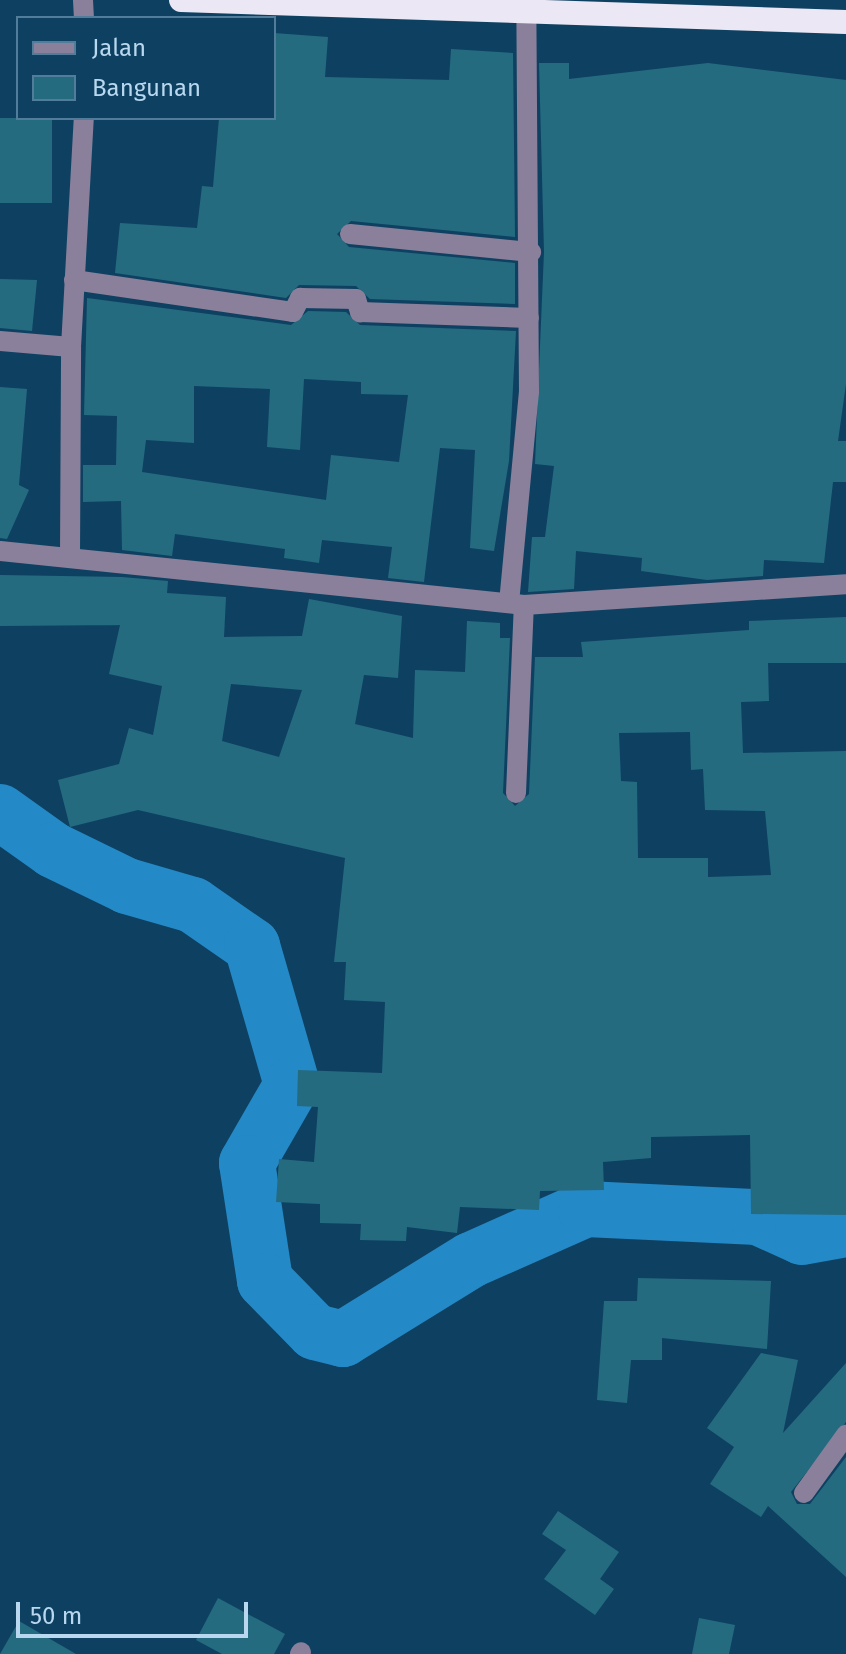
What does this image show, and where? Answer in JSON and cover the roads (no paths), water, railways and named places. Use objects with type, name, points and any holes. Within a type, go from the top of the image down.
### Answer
[{"type":"highway","points":[[181,0],[846,22]]},
{"type":"street","points":[[516,793],[517,604],[531,252],[526,10]]},
{"type":"street","points":[[70,555],[71,347],[84,120]]},
{"type":"street","points":[[350,234],[531,252]]},
{"type":"street","points":[[74,280],[293,312],[300,298],[356,299],[360,312],[529,318]]},
{"type":"street","points":[[0,341],[71,347]]},
{"type":"street","points":[[0,551],[70,555],[517,604],[846,584]]},
{"type":"street","points":[[804,1493],[846,1435]]},
{"type":"waterway","points":[[0,812],[53,850],[127,886],[193,905],[252,946],[292,1085],[247,1163],[265,1281],[315,1332],[343,1339],[471,1260],[586,1209],[758,1217],[802,1237],[846,1229]]}]
